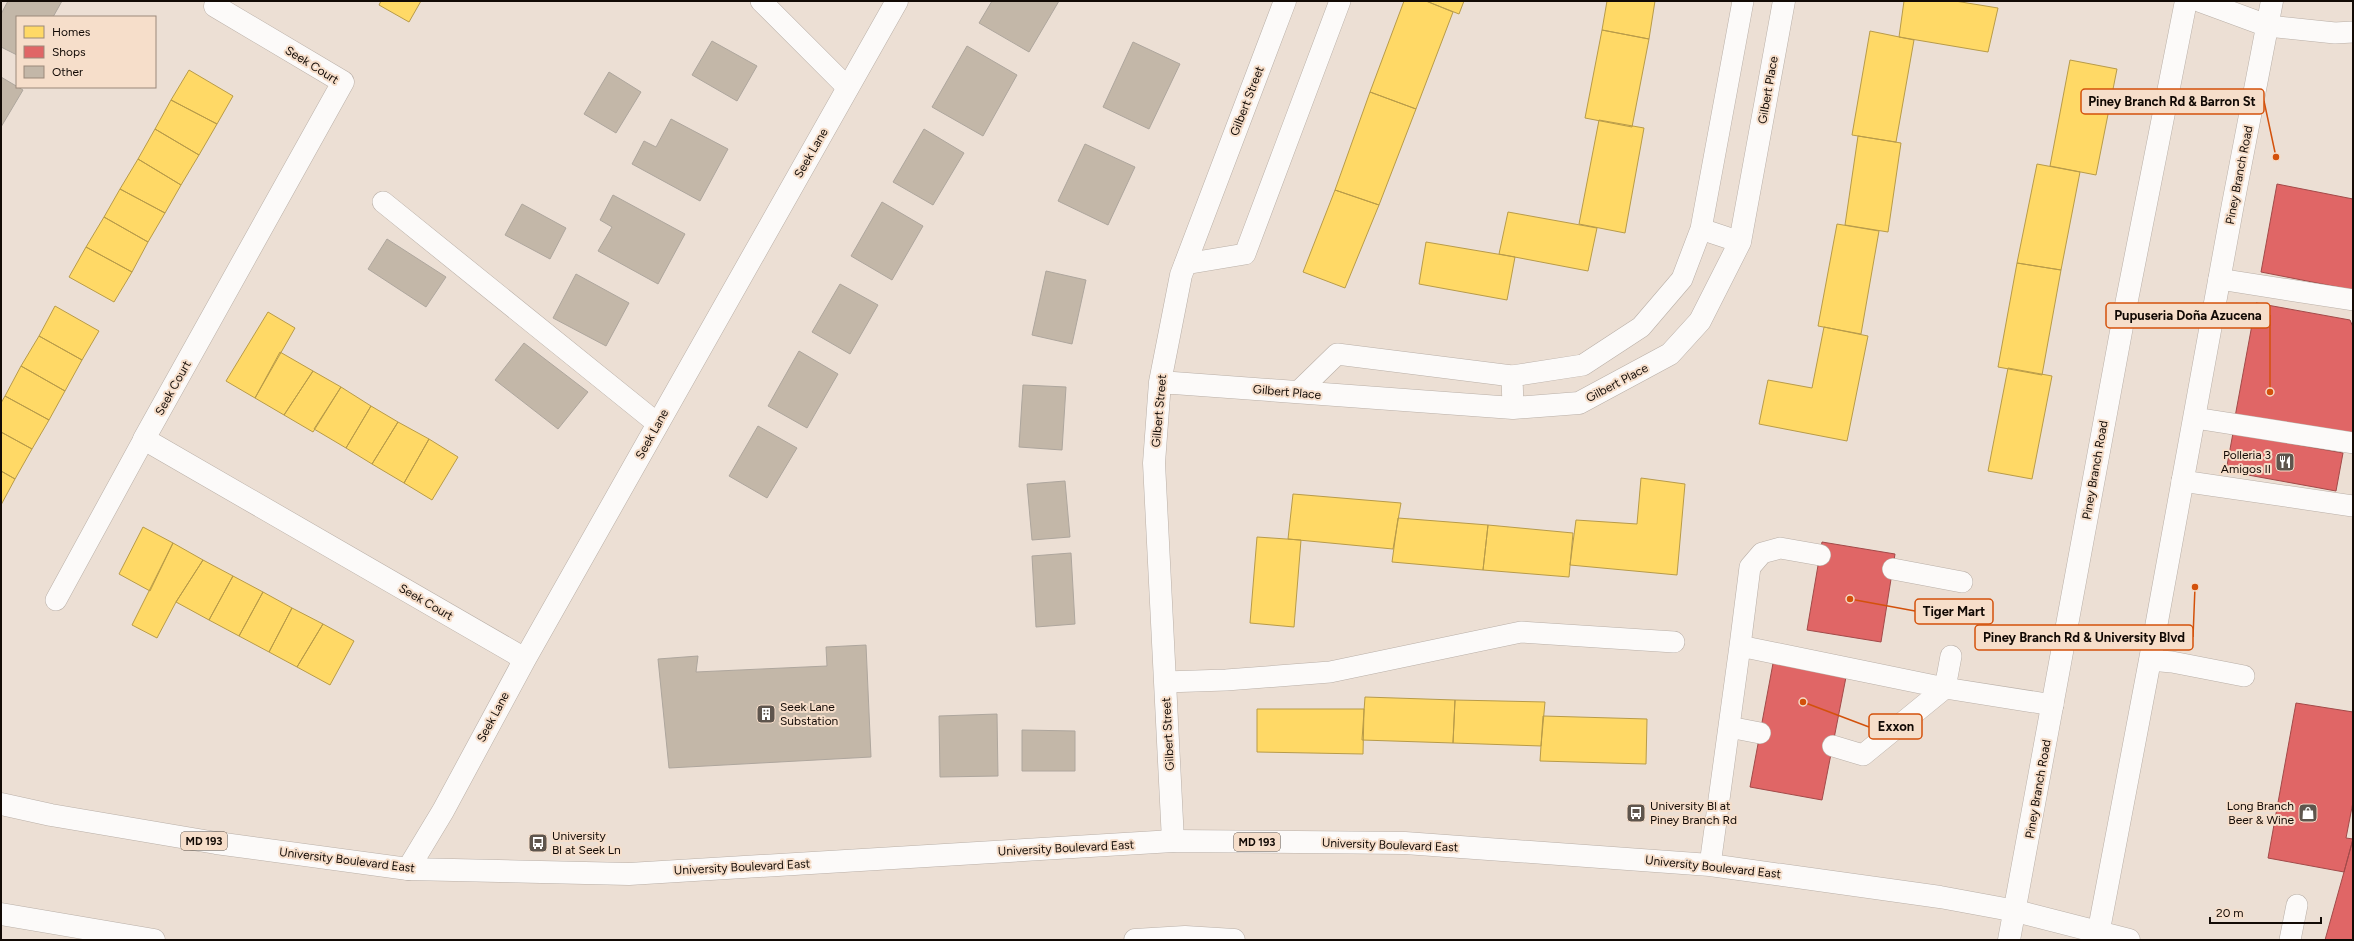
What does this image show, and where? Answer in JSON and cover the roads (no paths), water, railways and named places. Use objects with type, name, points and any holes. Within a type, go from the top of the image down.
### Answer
[{"type":"main road","name":"Seek Lane","points":[[408,869],[443,811],[525,659],[897,1]]},
{"type":"main road","name":"Gilbert Street","points":[[1173,841],[1154,463],[1160,382],[1181,275],[1285,1]]},
{"type":"main road","name":"Gilbert Place","points":[[1160,382],[1513,408],[1579,403],[1670,354],[1700,320],[1740,242],[1784,1]]},
{"type":"main road","name":"Piney Branch Road","points":[[2009,940],[2016,911],[2125,310],[2186,1]]},
{"type":"main road","points":[[2200,1],[2268,26]]},
{"type":"main road","name":"Piney Branch Road","points":[[2098,936],[2109,868],[2150,660],[2219,279],[2272,1]]},
{"type":"main road","name":"Seek Court","points":[[215,6],[342,82],[144,439],[525,659]]},
{"type":"main road","name":"University Boulevard East","points":[[1,804],[51,815],[216,843],[408,869],[629,874],[1173,841],[1405,843],[1710,865],[1940,897],[2016,911],[2098,936],[2129,940]]},
{"type":"main road","points":[[1,914],[154,940]]},
{"type":"main road","points":[[1136,940],[1185,937],[1234,940]]},
{"type":"lane","points":[[761,1],[848,88]]},
{"type":"lane","points":[[1185,264],[1245,254],[1340,1]]},
{"type":"lane","points":[[1298,392],[1337,354],[1512,376],[1583,365],[1641,327],[1682,279],[1701,229],[1743,1]]},
{"type":"lane","points":[[2268,26],[2335,33],[2353,32]]},
{"type":"lane","points":[[383,202],[658,424]]},
{"type":"lane","points":[[1701,229],[1740,242]]},
{"type":"lane","points":[[2219,279],[2353,300]]},
{"type":"lane","points":[[1512,376],[1513,408]]},
{"type":"lane","points":[[2194,418],[2353,443]]},
{"type":"lane","points":[[56,600],[144,439]]},
{"type":"lane","points":[[2182,481],[2353,506]]},
{"type":"lane","points":[[1710,865],[1750,567],[1762,553],[1780,548],[1820,554]]},
{"type":"lane","points":[[1893,569],[1962,582]]},
{"type":"lane","points":[[1165,682],[1226,680],[1330,672],[1521,632],[1674,642]]},
{"type":"lane","points":[[1740,646],[1945,688],[2053,705]]},
{"type":"lane","points":[[1833,746],[1863,755],[1945,688],[1950,656]]},
{"type":"lane","points":[[2150,660],[2172,662],[2244,676]]},
{"type":"lane","points":[[1729,727],[1760,733]]},
{"type":"lane","points":[[2290,940],[2297,905]]},
{"type":"place","name":"Piney Branch Rd & Barron St","points":[[2276,157]]},
{"type":"place","name":"Pupuseria Doña Azucena","points":[[2270,392]]},
{"type":"place","name":"Polleria 3 Amigos II","points":[[2285,462]]},
{"type":"place","name":"Piney Branch Rd & University Blvd","points":[[2195,587]]},
{"type":"place","name":"Tiger Mart","points":[[1850,599]]},
{"type":"place","name":"Exxon","points":[[1803,702]]},
{"type":"place","name":"Seek Lane Substation","points":[[766,714]]},
{"type":"place","name":"University Bl at Piney Branch Rd","points":[[1636,813]]},
{"type":"place","name":"Long Branch Beer & Wine","points":[[2308,813]]},
{"type":"place","name":"University Bl at Seek Ln","points":[[538,843]]}]
